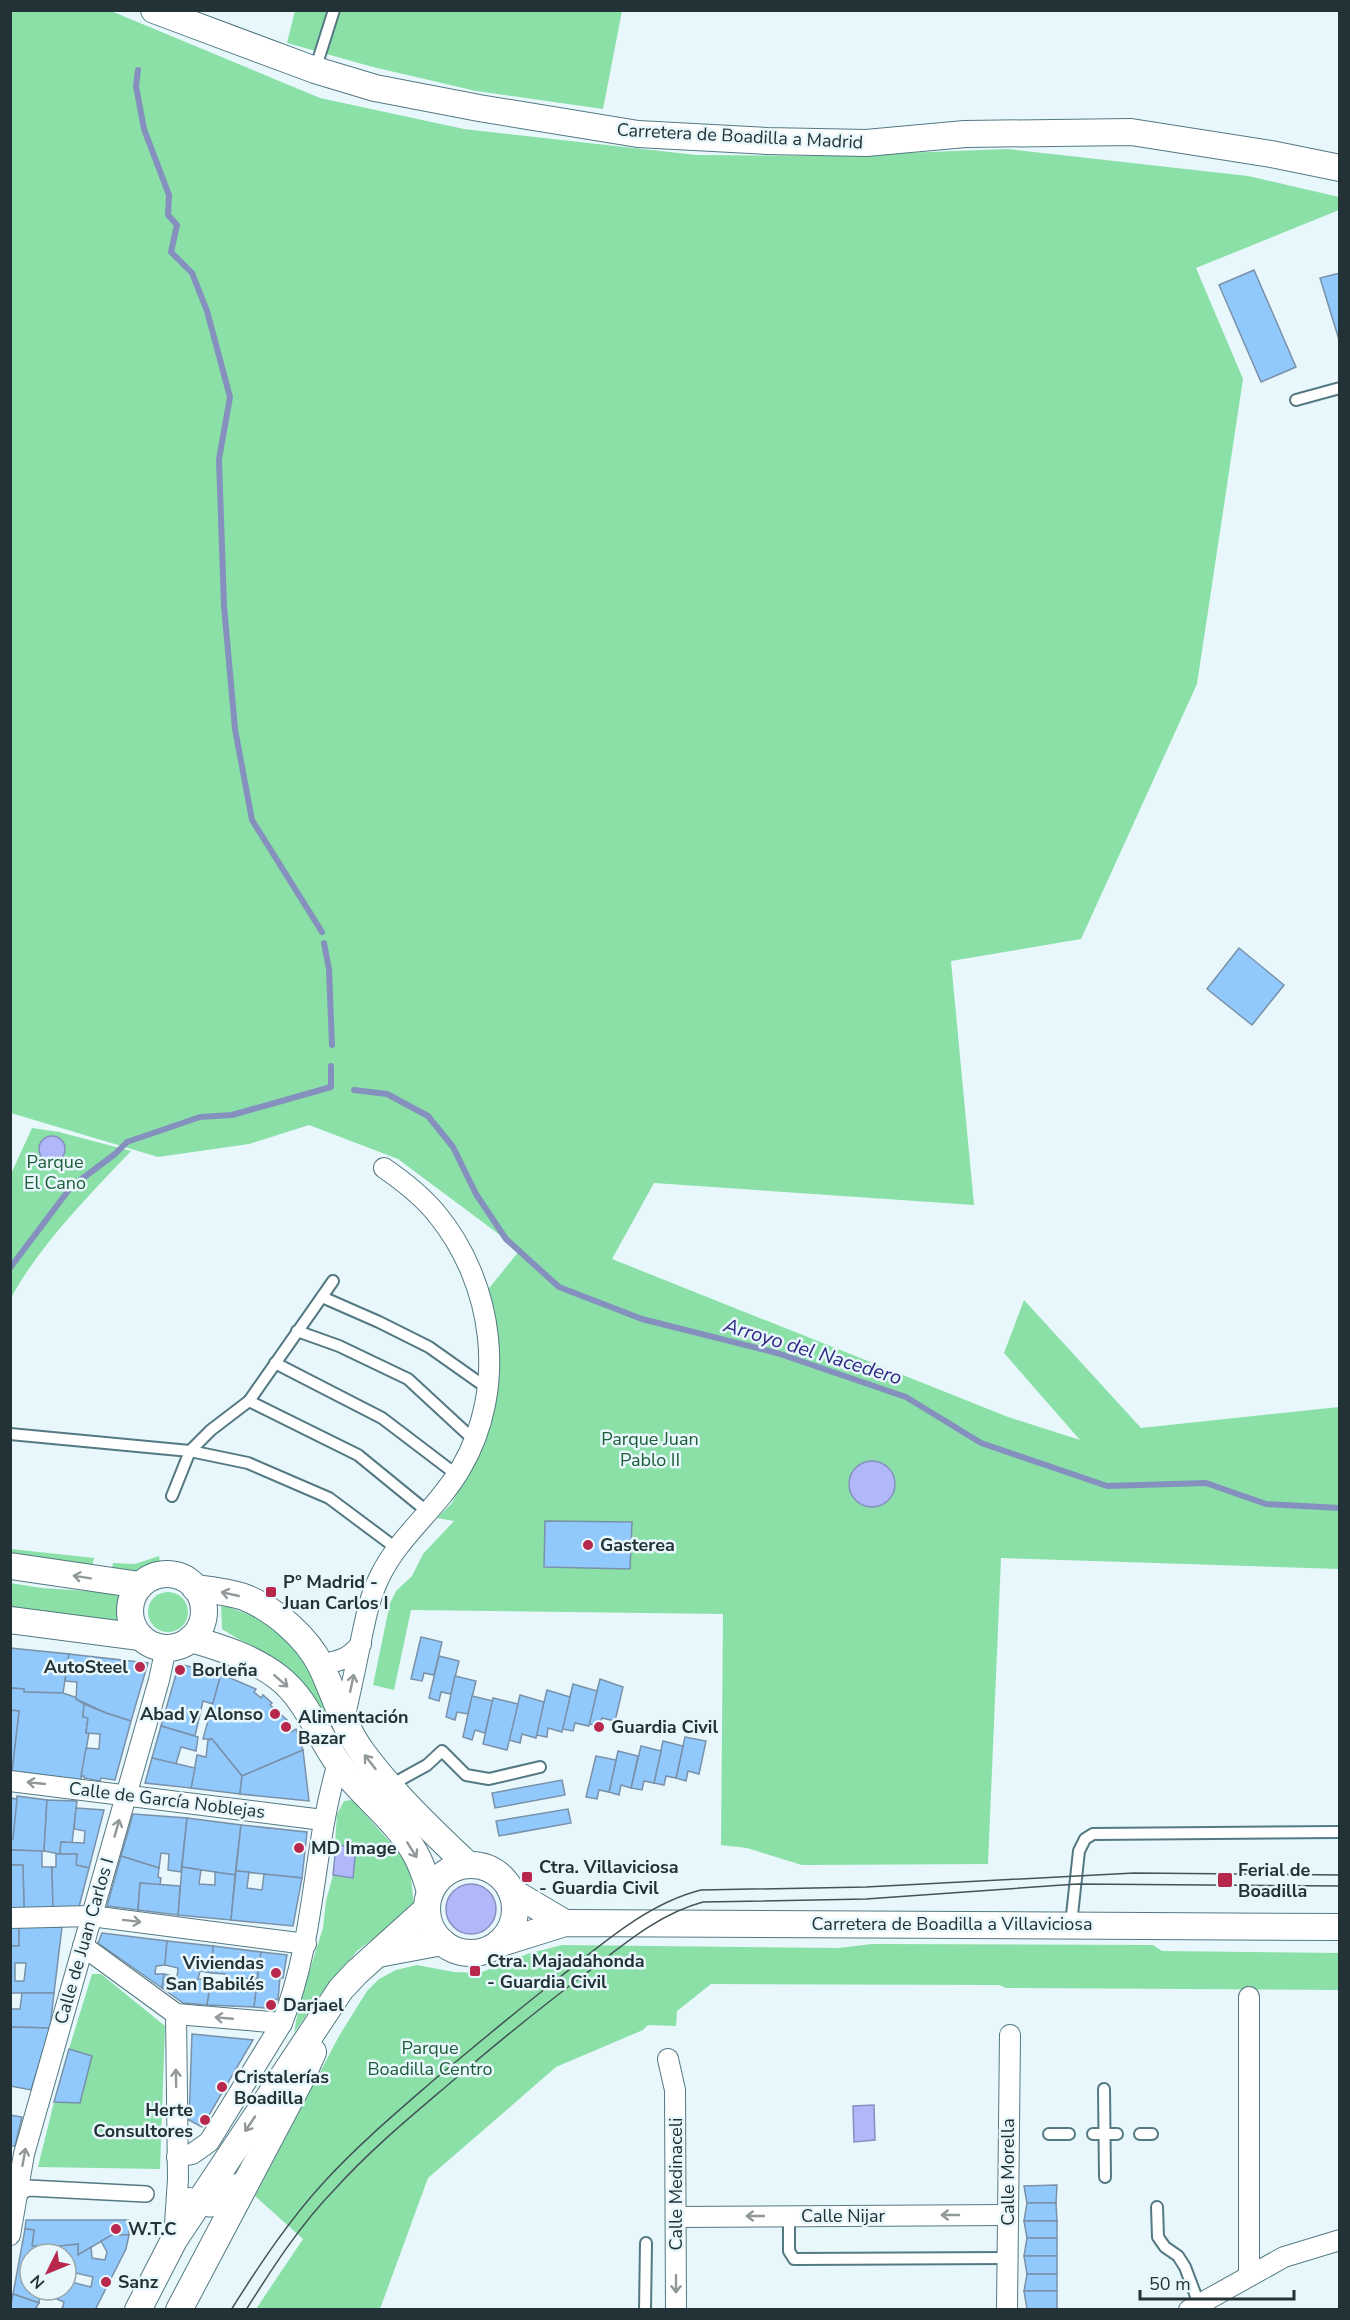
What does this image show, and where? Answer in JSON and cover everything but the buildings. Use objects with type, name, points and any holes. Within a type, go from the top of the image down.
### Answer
[{"type":"street","name":"Carretera de Boadilla a Madrid","points":[[154,10],[315,70],[375,88],[478,108],[638,134],[866,143],[964,134],[1131,132],[1271,154],[1340,168]]},
{"type":"street","points":[[344,1721],[366,1610],[378,1579],[396,1548],[429,1513],[457,1475],[474,1440],[483,1414],[488,1388],[488,1334],[482,1301],[471,1269],[455,1239],[435,1212],[411,1188],[384,1168]]},
{"type":"street","points":[[10,1566],[140,1585]]},
{"type":"street","points":[[161,1574],[185,1579],[195,1588],[202,1600],[203,1614],[200,1627],[191,1639],[179,1646],[166,1648],[152,1645],[140,1637],[129,1611],[132,1597],[140,1585],[161,1574]]},
{"type":"street","points":[[195,1588],[244,1597],[262,1606],[290,1627],[320,1664],[353,1739],[389,1787],[468,1865]]},
{"type":"street","points":[[10,1620],[140,1637]]},
{"type":"street","points":[[191,1639],[235,1652],[262,1666],[280,1678],[298,1696],[338,1763],[415,1852],[429,1900],[428,1921],[442,1942],[452,1949],[472,1953],[485,1951],[498,1944],[509,1932],[514,1917],[511,1891]]},
{"type":"street","points":[[320,1664],[342,1660],[353,1654],[361,1644]]},
{"type":"street","name":"Calle de Juan Carlos I","points":[[10,2235],[15,2193],[24,2154],[159,1680],[166,1648]]},
{"type":"street","points":[[177,2157],[192,2154],[208,2142],[282,2023],[290,2003],[306,1944],[323,1820],[338,1763]]},
{"type":"street","name":"Calle de García Noblejas","points":[[10,1780],[323,1820]]},
{"type":"street","points":[[138,2310],[174,2240],[187,2196],[341,1989],[429,1900],[439,1878],[452,1869],[468,1865],[484,1867],[494,1872],[511,1891],[565,1923]]},
{"type":"street","points":[[10,1918],[91,1916],[306,1944]]},
{"type":"street","name":"Carretera de Boadilla a Villaviciosa","points":[[498,1944],[565,1923],[1340,1927]]},
{"type":"street","points":[[378,1954],[442,1942]]},
{"type":"street","points":[[82,1946],[176,2014],[282,2023]]},
{"type":"street","points":[[179,2310],[301,2079],[341,1989]]},
{"type":"street","points":[[1248,1997],[1249,2276]]},
{"type":"street","points":[[176,2014],[177,2157],[187,2196],[206,2207],[216,2207],[225,2200],[234,2187],[251,2174]]},
{"type":"street","name":"Calle Morella","points":[[1007,2310],[1008,2215],[1015,2134],[1010,2035]]},
{"type":"street","name":"Calle Medinaceli","points":[[668,2059],[675,2090],[676,2310]]},
{"type":"street","points":[[15,2193],[28,2188],[146,2194]]},
{"type":"street","name":"Calle Nijar","points":[[677,2217],[1008,2215]]},
{"type":"street","points":[[1197,2308],[1284,2257],[1340,2240]]},
{"type":"lane","points":[[315,70],[334,10]]},
{"type":"lane","points":[[1296,400],[1340,388]]},
{"type":"lane","points":[[172,1496],[190,1451],[211,1430],[249,1401],[333,1281]]},
{"type":"lane","points":[[322,1297],[429,1347],[488,1388]]},
{"type":"lane","points":[[297,1331],[339,1346],[408,1379],[474,1440]]},
{"type":"lane","points":[[275,1363],[382,1418],[457,1475]]},
{"type":"lane","points":[[249,1401],[358,1455],[429,1513]]},
{"type":"lane","points":[[10,1434],[190,1451],[248,1463],[329,1498],[396,1548]]},
{"type":"lane","points":[[389,1787],[427,1765],[442,1751],[466,1775],[489,1779],[540,1767]]},
{"type":"lane","points":[[1071,1924],[1079,1851],[1085,1839],[1094,1834],[1340,1832]]},
{"type":"lane","points":[[1104,2089],[1099,2134],[1105,2177]]},
{"type":"lane","points":[[1049,2134],[1069,2134]]},
{"type":"lane","points":[[1099,2134],[1117,2134]]},
{"type":"lane","points":[[1140,2134],[1152,2134]]},
{"type":"lane","points":[[1156,2207],[1158,2237],[1165,2247],[1178,2256],[1185,2267],[1197,2308]]},
{"type":"lane","points":[[789,2216],[789,2251],[794,2259],[1008,2258]]},
{"type":"lane","points":[[645,2310],[646,2243]]},
{"type":"green space","name":"Parque Juan Pablo II","points":[[10,11],[111,11],[320,98],[464,129],[696,155],[823,156],[1008,149],[1248,176],[1339,197],[1339,210],[1196,268],[1243,379],[1197,684],[1081,939],[951,961],[974,1205],[654,1183],[612,1259],[1008,1417],[1080,1440],[1004,1353],[1024,1300],[1141,1428],[1339,1407],[1339,1569],[1001,1558],[988,1864],[802,1865],[747,1848],[721,1845],[723,1614],[411,1610],[394,1690],[373,1685],[390,1603],[396,1591],[412,1576],[423,1554],[454,1521],[437,1518],[452,1503],[484,1439],[486,1292],[520,1250],[398,1159],[309,1125],[249,1144],[158,1157],[11,1113]]},
{"type":"green space","points":[[295,11],[622,11],[603,109],[476,91],[373,67],[287,43]]},
{"type":"green space","name":"Parque El Cano","points":[[32,1128],[59,1132],[131,1151],[50,1240],[11,1298],[11,1174]]},
{"type":"green space","points":[[11,1549],[94,1558],[91,1572],[11,1561]]},
{"type":"green space","points":[[159,1556],[161,1567],[144,1574],[111,1573],[113,1563],[135,1564]]},
{"type":"green space","points":[[10,1583],[42,1588],[118,1593],[119,1623],[11,1611]]},
{"type":"green space","points":[[168,1592],[182,1598],[188,1612],[182,1626],[168,1632],[154,1626],[148,1612],[154,1598]]},
{"type":"green space","points":[[221,1604],[252,1616],[278,1631],[308,1664],[335,1729],[314,1699],[285,1668],[222,1629]]},
{"type":"green space","points":[[352,1800],[400,1853],[410,1870],[414,1905],[357,1951],[321,1994],[294,2033],[299,2005],[323,1928],[326,1901],[333,1875],[337,1814],[344,1801]]},
{"type":"green space","name":"Parque Boadilla Centro","points":[[872,1944],[1153,1945],[1162,1951],[1339,1953],[1339,1990],[711,1984],[677,2011],[676,2026],[648,2025],[643,2030],[556,2067],[428,2178],[380,2309],[256,2309],[303,2239],[255,2196],[339,2036],[367,1991],[379,1979],[396,1970],[417,1965],[454,1972],[480,1973],[527,1954],[562,1945],[838,1948]]},
{"type":"green space","points":[[92,1974],[101,1974],[165,2026],[160,2169],[38,2167],[54,2102],[80,2102],[92,2056],[69,2049]]},
{"type":"water","points":[[52,1136],[61,1140],[65,1149],[61,1158],[52,1162],[43,1158],[39,1149],[43,1140]]},
{"type":"water","points":[[872,1461],[888,1468],[895,1484],[888,1500],[872,1507],[856,1500],[849,1484],[856,1468]]},
{"type":"water","points":[[336,1845],[356,1847],[353,1878],[333,1875]]},
{"type":"water","points":[[466,1884],[476,1884],[489,1891],[496,1904],[496,1914],[489,1927],[476,1934],[466,1934],[457,1930],[450,1923],[446,1914],[446,1904],[450,1895],[457,1888]]},
{"type":"water","points":[[874,2105],[875,2140],[854,2142],[853,2106]]},
{"type":"waterway","points":[[138,70],[136,86],[144,129],[169,195],[168,215],[177,225],[171,252],[192,273],[207,311],[230,397],[219,459],[224,606],[235,729],[252,820],[322,932]]},
{"type":"waterway","points":[[324,943],[329,969],[332,1045]]},
{"type":"waterway","name":"Arroyo del Nacedero","points":[[10,1268],[71,1187],[115,1154],[127,1142],[200,1117],[232,1115],[331,1087],[331,1066]]},
{"type":"waterway","name":"Arroyo del Nacedero","points":[[354,1090],[387,1094],[428,1116],[453,1147],[476,1194],[506,1239],[559,1287],[642,1319],[777,1353],[906,1397],[981,1443],[1107,1486],[1206,1483],[1266,1504],[1340,1508]]},
{"type":"tram line","points":[[231,2310],[299,2211],[338,2167],[392,2116],[606,1941],[642,1916],[680,1897],[701,1890],[866,1887],[1134,1873],[1340,1875]]},
{"type":"tram line","points":[[246,2310],[310,2217],[378,2145],[561,1993],[652,1925],[685,1908],[703,1902],[866,1899],[1077,1884],[1340,1886]]},
{"type":"place","name":"Gasterea","points":[[588,1545]]},
{"type":"place","name":"Pº Madrid - Juan Carlos I","points":[[271,1592]]},
{"type":"place","name":"AutoSteel","points":[[140,1667]]},
{"type":"place","name":"Borleña","points":[[180,1670]]},
{"type":"place","name":"Abad y Alonso","points":[[275,1714]]},
{"type":"place","name":"Alimentación Bazar","points":[[286,1727]]},
{"type":"place","name":"Guardia Civil","points":[[599,1727]]},
{"type":"place","name":"MD Image","points":[[299,1848]]},
{"type":"place","name":"Ctra. Villaviciosa - Guardia Civil","points":[[527,1877]]},
{"type":"place","name":"Ferial de Boadilla","points":[[1225,1880]]},
{"type":"place","name":"Ctra. Majadahonda - Guardia Civil","points":[[475,1971]]},
{"type":"place","name":"Viviendas San Babilés","points":[[276,1973]]},
{"type":"place","name":"Darjael","points":[[271,2005]]},
{"type":"place","name":"Cristalerías Boadilla","points":[[222,2087]]},
{"type":"place","name":"Herte Consultores","points":[[205,2120]]},
{"type":"place","name":"W.T.C","points":[[116,2229]]},
{"type":"place","name":"Sanz","points":[[106,2282]]}]
